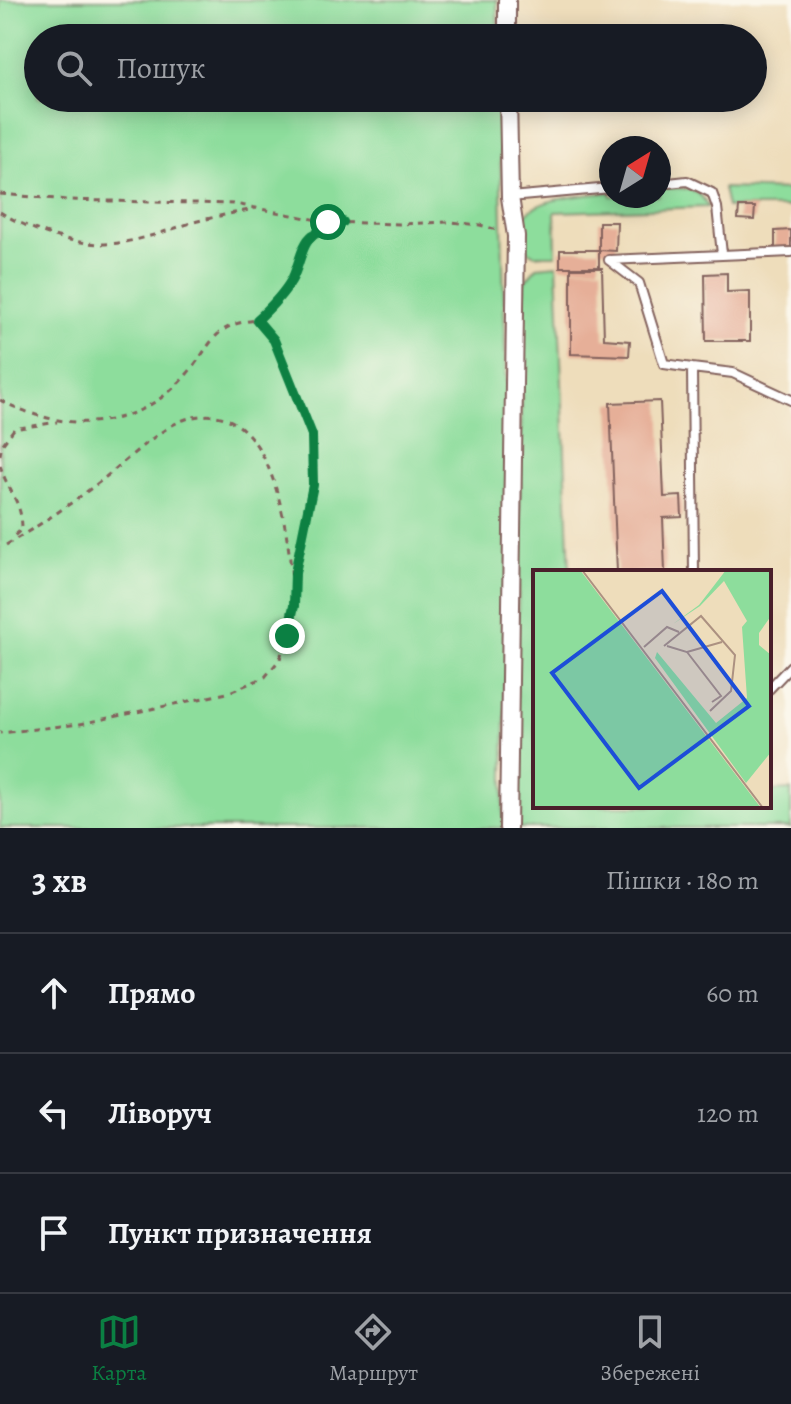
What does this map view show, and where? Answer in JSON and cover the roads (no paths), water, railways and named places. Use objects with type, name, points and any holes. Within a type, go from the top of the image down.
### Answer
[{"type":"street","points":[[507,0],[507,24]]},
{"type":"street","points":[[508,112],[510,197],[516,236],[508,828]]},
{"type":"lane","points":[[671,183],[687,181],[712,193],[717,207],[722,254]]},
{"type":"lane","points":[[510,197],[599,189]]},
{"type":"lane","points":[[791,252],[609,260],[639,283],[664,364],[733,373],[791,400]]},
{"type":"lane","points":[[692,368],[694,570]]},
{"type":"lane","points":[[771,687],[791,666]]}]
